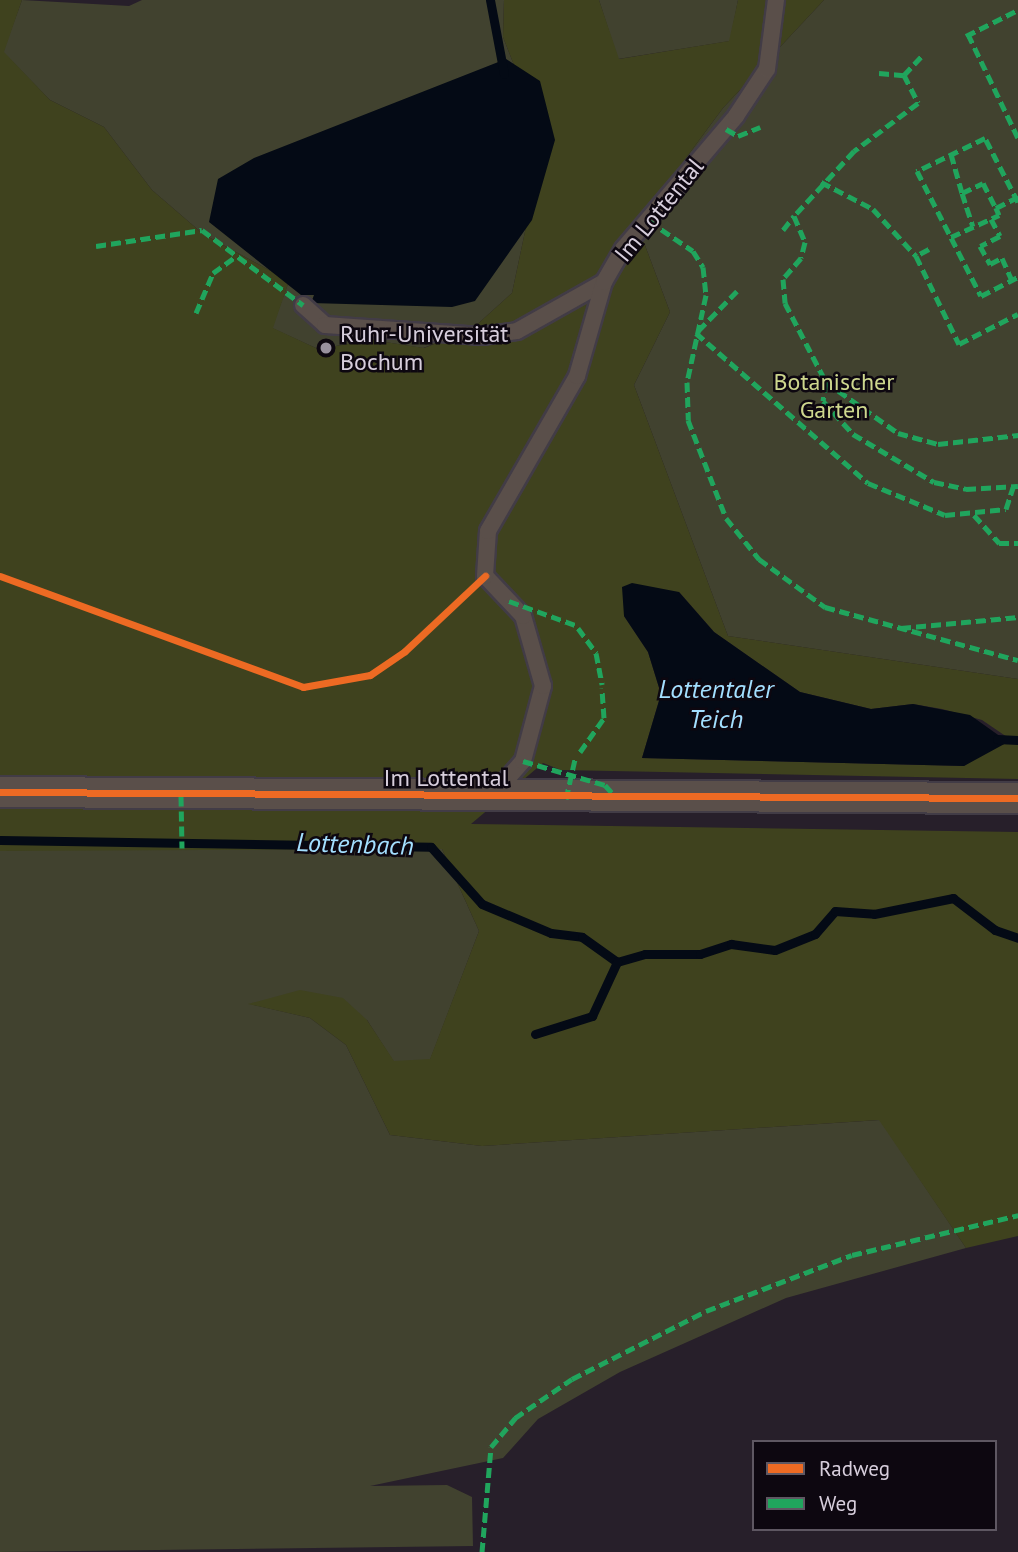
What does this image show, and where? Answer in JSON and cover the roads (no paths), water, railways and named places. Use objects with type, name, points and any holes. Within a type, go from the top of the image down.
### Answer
[{"type":"street","name":"Im Lottental","points":[[0,792],[491,797],[1018,798]]},
{"type":"lane","name":"Im Lottental","points":[[491,797],[523,761],[543,686],[523,616],[485,576],[488,531],[577,376],[604,282],[767,69],[776,0]]},
{"type":"lane","points":[[303,305],[325,325],[482,336],[517,331],[604,282]]},
{"type":"water","points":[[506,59],[540,81],[555,140],[532,220],[475,301],[452,307],[311,303],[314,295],[301,295],[209,222],[218,179],[254,158]]},
{"type":"water","name":"Lottentaler Teich","points":[[632,583],[679,592],[714,632],[800,692],[871,709],[913,704],[970,715],[1008,742],[964,766],[642,758],[661,694],[648,652],[624,616],[622,587]]},
{"type":"waterway","points":[[490,0],[504,74]]},
{"type":"waterway","name":"Lottentaler Teich","points":[[997,739],[1018,740]]},
{"type":"waterway","name":"Lottenbach","points":[[0,840],[431,847],[482,904],[551,933],[582,937],[617,962],[645,954],[700,954],[731,944],[775,950],[815,934],[835,911],[874,914],[953,898],[995,930],[1018,938]]},
{"type":"waterway","points":[[535,1034],[592,1016],[617,962]]},
{"type":"place","name":"Ruhr-Universität Bochum","points":[[326,348]]},
{"type":"park label","name":"Botanischer Garten","points":[[834,396]]}]
